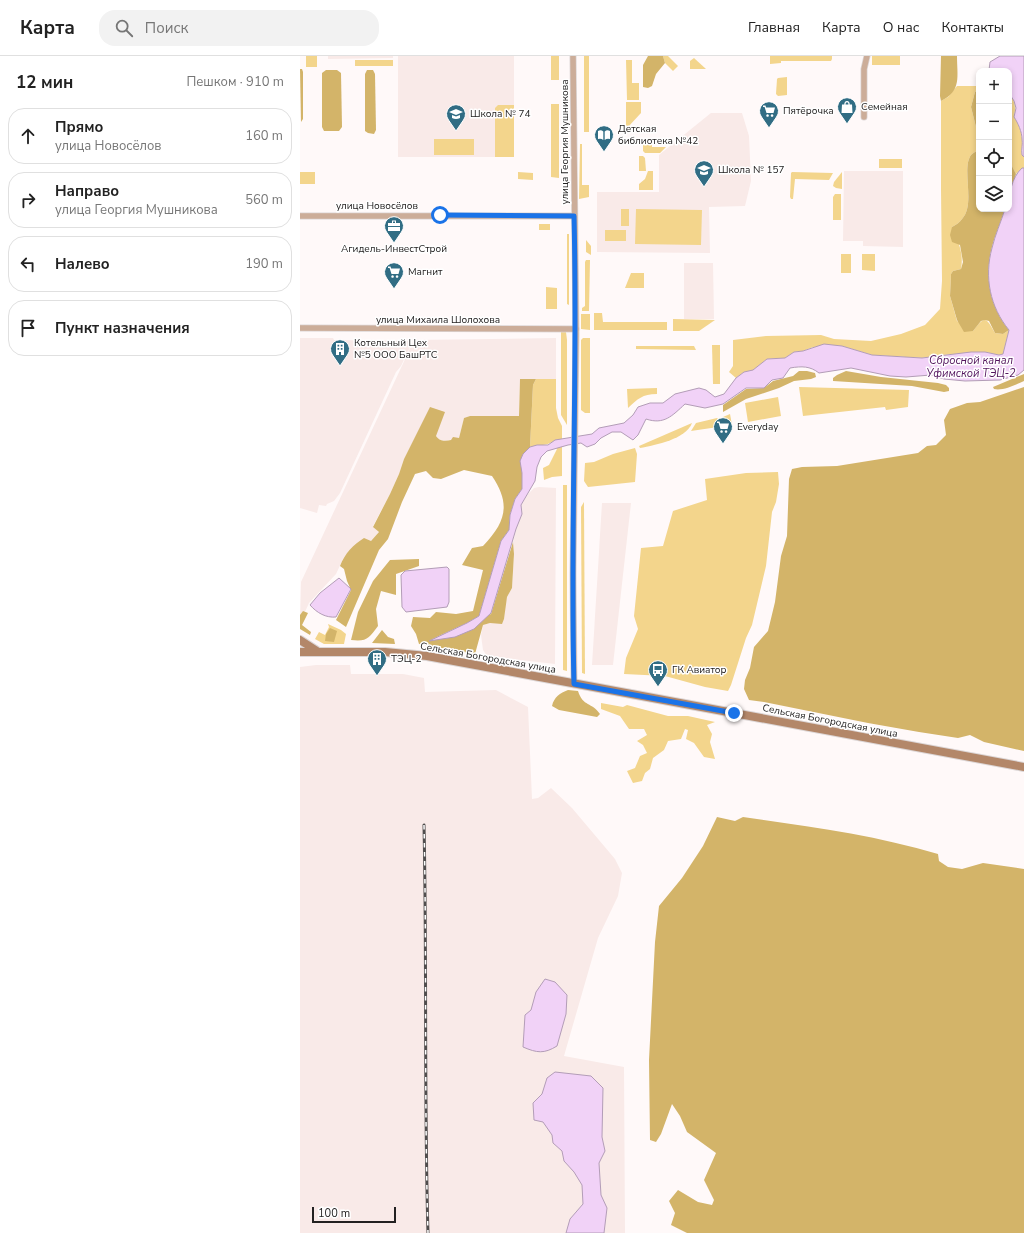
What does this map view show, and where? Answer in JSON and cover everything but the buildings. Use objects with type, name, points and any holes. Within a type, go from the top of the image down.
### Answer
[{"type":"main road","points":[[300,640],[318,651]]},
{"type":"main road","name":"Сельская Богородская улица","points":[[300,652],[397,652],[427,656],[1024,767]]},
{"type":"street","name":"улица Георгия Мушникова","points":[[573,56],[576,329],[573,568],[574,684]]},
{"type":"street","points":[[864,117],[864,69],[867,56]]},
{"type":"street","name":"улица Новосёлов","points":[[300,216],[574,216]]},
{"type":"street","name":"улица Михаила Шолохова","points":[[300,328],[576,329]]},
{"type":"shaded area","points":[[306,56],[317,56],[317,67],[306,67]]},
{"type":"shaded area","points":[[328,56],[393,56],[393,58],[328,59]]},
{"type":"shaded area","name":"Школа № 74","points":[[398,56],[514,56],[514,157],[398,157]]},
{"type":"shaded area","points":[[551,56],[559,56],[559,80],[551,80]]},
{"type":"shaded area","points":[[584,56],[589,56],[589,132],[584,132]]},
{"type":"shaded area","points":[[648,56],[663,56],[665,63],[656,74],[652,86],[648,88],[643,87],[643,65]]},
{"type":"shaded area","points":[[663,56],[668,56],[678,66],[673,71],[665,63]]},
{"type":"shaded area","points":[[770,56],[832,56],[832,59],[831,61],[781,61],[781,63],[770,64]]},
{"type":"shaded area","points":[[872,56],[900,56],[900,65],[872,65]]},
{"type":"shaded area","points":[[941,56],[957,56],[957,82],[952,93],[941,101],[940,96]]},
{"type":"shaded area","points":[[694,58],[706,69],[690,69],[690,61]]},
{"type":"shaded area","points":[[355,60],[393,60],[393,66],[355,66]]},
{"type":"shaded area","points":[[626,60],[632,60],[632,83],[639,83],[639,100],[627,100]]},
{"type":"shaded area","points":[[300,69],[302,69],[303,72],[303,119],[301,122]]},
{"type":"shaded area","points":[[326,70],[337,70],[341,73],[342,127],[339,131],[324,131],[322,127],[322,73]]},
{"type":"shaded area","points":[[367,70],[373,70],[375,74],[376,130],[374,134],[365,131],[365,74]]},
{"type":"shaded area","points":[[787,77],[787,95],[778,96],[776,94],[777,79]]},
{"type":"shaded area","points":[[957,86],[976,86],[976,91],[971,107],[976,127],[976,152],[971,155],[968,161],[968,205],[966,213],[960,221],[952,227],[960,247],[962,263],[961,269],[953,271],[951,274],[950,296],[957,321],[973,331],[983,320],[987,321],[995,333],[1003,334],[1009,330],[1003,354],[999,355],[985,352],[922,358],[872,355],[842,346],[813,347],[803,351],[794,352],[785,358],[767,359],[753,371],[744,372],[736,378],[729,372],[733,366],[733,340],[766,336],[821,335],[834,339],[871,341],[901,334],[925,325],[940,309],[942,281],[941,101],[948,97]]},
{"type":"shaded area","points":[[976,91],[976,127],[971,107]]},
{"type":"shaded area","points":[[1012,98],[1015,108],[1014,117],[1021,133],[1022,155],[1024,157],[1024,168],[1016,174],[1012,166]]},
{"type":"shaded area","points":[[626,102],[641,102],[641,113],[628,127],[626,125]]},
{"type":"shaded area","points":[[551,104],[559,104],[559,178],[551,177]]},
{"type":"shaded area","points":[[498,105],[514,105],[514,157],[495,157],[495,108]]},
{"type":"shaded area","name":"Школа № 157","points":[[711,113],[742,113],[749,136],[751,181],[745,206],[709,207],[710,253],[597,252],[597,192],[659,192],[659,155]]},
{"type":"shaded area","points":[[434,139],[474,139],[474,155],[434,155]]},
{"type":"shaded area","points":[[580,144],[582,144],[582,185],[589,185],[589,197],[579,199]]},
{"type":"shaded area","points":[[643,144],[652,145],[652,147],[666,147],[660,153],[645,153],[643,151]]},
{"type":"shaded area","points":[[975,152],[976,212],[1004,212],[992,247],[989,269],[990,291],[993,302],[1002,321],[1009,330],[1003,334],[995,333],[989,321],[985,320],[981,321],[973,331],[964,332],[957,320],[950,296],[951,274],[953,271],[961,269],[963,262],[960,245],[952,242],[950,235],[952,227],[960,221],[966,213],[968,205],[968,161],[971,155]]},
{"type":"shaded area","points":[[639,156],[643,156],[645,158],[646,171],[639,171]]},
{"type":"shaded area","points":[[879,159],[902,159],[902,168],[879,168]]},
{"type":"shaded area","points":[[1012,166],[1016,174],[1012,187]]},
{"type":"shaded area","points":[[648,171],[653,171],[653,190],[639,190],[639,184],[645,179]]},
{"type":"shaded area","points":[[844,171],[903,171],[903,247],[863,246],[863,241],[843,241]]},
{"type":"shaded area","points":[[300,172],[315,172],[315,184],[300,184]]},
{"type":"shaded area","points":[[518,172],[533,173],[533,180],[518,179]]},
{"type":"shaded area","points":[[792,172],[833,173],[829,180],[795,179],[793,199],[791,199]]},
{"type":"shaded area","points":[[842,172],[842,189],[836,188],[833,186],[834,182]]},
{"type":"shaded area","points":[[835,194],[841,194],[841,220],[833,220],[833,197]]},
{"type":"shaded area","points":[[621,209],[629,209],[629,226],[621,226]]},
{"type":"shaded area","points":[[636,209],[702,210],[701,245],[635,244]]},
{"type":"shaded area","points":[[539,224],[550,224],[550,230],[539,230]]},
{"type":"shaded area","points":[[605,230],[626,230],[626,241],[605,241]]},
{"type":"shaded area","points":[[567,234],[569,234],[569,305],[567,304]]},
{"type":"shaded area","points":[[586,240],[591,246],[591,255],[586,252]]},
{"type":"shaded area","points":[[841,254],[851,254],[851,273],[841,273]]},
{"type":"shaded area","points":[[862,254],[875,254],[875,271],[862,270]]},
{"type":"shaded area","points":[[586,260],[590,260],[589,311],[582,311],[582,308],[585,306]]},
{"type":"shaded area","points":[[684,263],[713,263],[714,319],[684,319]]},
{"type":"shaded area","points":[[631,273],[644,273],[644,288],[625,288]]},
{"type":"shaded area","points":[[546,287],[557,288],[557,309],[546,309]]},
{"type":"shaded area","points":[[594,313],[602,313],[603,322],[667,322],[667,330],[594,330]]},
{"type":"shaded area","points":[[581,314],[590,314],[590,330],[581,329]]},
{"type":"shaded area","points":[[673,319],[715,320],[699,331],[673,331]]},
{"type":"shaded area","points":[[561,332],[566,332],[567,340],[567,425],[561,415]]},
{"type":"shaded area","points":[[300,338],[411,341],[411,345],[401,366],[396,372],[340,493],[334,501],[326,506],[319,505],[317,513],[300,508]]},
{"type":"shaded area","points":[[556,338],[556,379],[520,379],[519,416],[470,416],[464,418],[459,438],[445,441],[438,439],[436,436],[420,428],[404,459],[390,494],[373,526],[379,532],[371,541],[343,559],[336,574],[309,603],[300,623],[301,582],[414,340]]},
{"type":"shaded area","points":[[583,338],[590,338],[590,413],[585,413],[581,410],[581,340]]},
{"type":"shaded area","points":[[712,345],[720,345],[720,384],[713,384]]},
{"type":"shaded area","points":[[636,346],[694,346],[696,350],[636,349]]},
{"type":"shaded area","points":[[799,371],[815,373],[816,377],[794,381],[779,388],[746,399],[723,412],[723,405],[746,389],[764,388],[773,381],[793,376]]},
{"type":"shaded area","points":[[846,371],[881,377],[938,383],[946,385],[949,388],[949,391],[944,392],[912,386],[833,381],[833,378]]},
{"type":"shaded area","points":[[1024,374],[1024,381],[1017,384],[1001,389],[994,389],[993,387]]},
{"type":"shaded area","points":[[520,379],[536,379],[533,385],[530,447],[523,454],[522,489],[515,499],[510,515],[509,530],[501,541],[479,616],[430,640],[491,614],[513,542],[514,554],[512,588],[507,597],[502,624],[490,623],[483,625],[475,654],[419,644],[416,634],[411,626],[413,617],[430,618],[436,612],[456,614],[473,611],[483,570],[462,565],[472,548],[483,546],[497,529],[501,521],[504,504],[502,495],[492,476],[464,470],[441,479],[433,478],[426,471],[415,474],[402,502],[388,539],[379,550],[346,627],[336,620],[351,590],[344,569],[340,566],[342,561],[347,553],[356,544],[364,538],[371,541],[379,532],[373,527],[430,407],[445,412],[436,436],[445,441],[451,440],[453,437],[459,438],[464,418],[470,416],[519,416]]},
{"type":"shaded area","points":[[536,379],[556,379],[556,408],[558,418],[562,426],[562,476],[544,480],[543,468],[549,465],[557,449],[552,442],[530,447],[533,385]]},
{"type":"shaded area","points":[[799,387],[909,390],[908,407],[886,410],[885,407],[803,416]]},
{"type":"shaded area","points":[[1024,387],[1024,751],[984,742],[970,735],[958,738],[919,732],[749,700],[744,689],[745,680],[750,668],[754,647],[768,631],[775,602],[781,556],[787,536],[789,479],[792,469],[802,467],[837,466],[918,453],[927,446],[936,445],[946,435],[944,420],[950,409],[967,403],[980,402]]},
{"type":"shaded area","points":[[657,388],[657,394],[644,396],[628,408],[627,389]]},
{"type":"shaded area","points":[[778,397],[781,416],[748,422],[745,403]]},
{"type":"shaded area","points":[[730,414],[732,425],[722,427],[723,417]]},
{"type":"shaded area","points":[[717,418],[718,427],[691,431],[696,423]]},
{"type":"shaded area","points":[[692,423],[689,429],[677,437],[654,445],[640,448],[639,446]]},
{"type":"shaded area","points":[[635,448],[637,454],[635,482],[588,487],[584,481],[585,463],[594,462],[613,454]]},
{"type":"shaded area","points":[[778,472],[779,484],[776,502],[772,512],[766,566],[752,625],[728,691],[705,687],[665,676],[624,674],[626,658],[638,629],[634,616],[641,548],[663,546],[673,511],[707,500],[705,479],[746,473]]},
{"type":"shaded area","points":[[563,485],[567,485],[567,671],[563,670]]},
{"type":"shaded area","points":[[534,488],[556,488],[555,664],[487,656],[483,650],[481,635],[483,625],[490,623],[502,623],[504,619],[507,597],[512,588],[514,554],[513,542],[518,522],[522,514],[521,505]]},
{"type":"shaded area","points":[[584,502],[585,674],[582,673],[581,507]]},
{"type":"shaded area","points":[[602,503],[631,503],[613,665],[592,665]]},
{"type":"shaded area","points":[[419,559],[419,566],[396,574],[396,595],[381,591],[376,609],[378,626],[372,634],[364,640],[351,640],[358,612],[373,581],[390,560]]},
{"type":"shaded area","points":[[303,611],[308,613],[302,625],[311,632],[310,635],[300,629],[300,615]]},
{"type":"shaded area","points":[[328,624],[346,634],[344,644],[324,644],[315,639],[319,632],[325,635],[329,627]]},
{"type":"shaded area","points":[[330,628],[337,631],[334,642],[325,641],[326,634]]},
{"type":"shaded area","points":[[382,630],[388,637],[394,639],[395,644],[372,643]]},
{"type":"shaded area","points":[[316,665],[350,665],[351,674],[403,674],[424,678],[425,692],[496,690],[528,707],[532,799],[538,798],[551,788],[572,808],[615,859],[622,873],[618,896],[598,938],[564,1056],[624,1067],[625,1233],[300,1233],[300,667]]},
{"type":"shaded area","points":[[568,690],[578,691],[582,700],[597,710],[600,714],[597,717],[559,710],[552,706],[554,700],[562,692]]},
{"type":"shaded area","points":[[601,703],[623,707],[627,705],[668,716],[688,716],[715,722],[707,725],[712,734],[710,742],[715,759],[704,757],[694,743],[686,739],[688,730],[685,729],[681,739],[668,741],[664,750],[653,758],[650,769],[645,773],[642,781],[633,783],[627,771],[635,768],[640,756],[647,753],[643,745],[637,741],[647,735],[644,729],[629,729],[620,716],[601,709]]},
{"type":"shaded area","points":[[717,817],[735,821],[743,817],[767,820],[890,841],[938,854],[939,861],[948,867],[962,869],[983,863],[1024,869],[1024,1233],[687,1233],[671,1225],[675,1213],[669,1201],[678,1190],[698,1202],[712,1205],[714,1200],[704,1180],[716,1153],[687,1132],[680,1116],[672,1104],[661,1134],[656,1142],[650,1140],[649,1060],[655,942],[659,906],[682,878],[703,846]]},
{"type":"water","points":[[1000,56],[1024,56],[1024,157],[1022,155],[1021,133],[1014,117],[1016,108],[1012,98],[1012,68],[989,68],[990,62]]},
{"type":"water","name":"Сбросной канал Уфимской ТЭЦ-2","points":[[1024,168],[1024,370],[1018,375],[1000,380],[965,381],[944,379],[931,375],[906,377],[890,376],[851,368],[819,373],[806,367],[790,368],[783,378],[772,380],[764,388],[746,388],[723,404],[705,408],[685,404],[672,416],[663,420],[652,421],[646,419],[638,435],[633,440],[621,432],[612,432],[601,438],[595,444],[587,447],[581,443],[547,451],[541,457],[537,467],[535,481],[521,505],[522,514],[516,529],[491,613],[474,629],[455,637],[429,641],[479,616],[501,541],[509,530],[510,515],[515,499],[522,489],[520,461],[523,454],[530,447],[537,445],[548,445],[555,440],[592,434],[599,428],[624,423],[633,415],[638,407],[650,403],[663,403],[675,394],[699,388],[706,390],[715,397],[724,394],[736,378],[744,372],[753,370],[767,359],[785,358],[794,352],[803,351],[824,344],[842,346],[872,355],[922,358],[971,352],[985,352],[999,355],[1003,354],[1009,330],[1002,321],[993,302],[990,291],[989,270],[992,248],[1004,212],[1012,212],[1012,186],[1018,172]]},
{"type":"water","points":[[447,567],[449,569],[449,602],[447,607],[406,612],[402,607],[401,575],[405,571]]},
{"type":"water","points":[[339,578],[351,589],[336,617],[329,617],[322,614],[310,605],[320,593]]},
{"type":"water","points":[[545,979],[555,982],[567,995],[566,1014],[557,1046],[540,1052],[523,1047],[525,1015],[531,1010],[536,992]]},
{"type":"water","points":[[555,1072],[591,1076],[603,1088],[602,1137],[605,1151],[599,1163],[601,1195],[607,1208],[604,1233],[566,1233],[570,1219],[583,1204],[582,1185],[574,1172],[564,1161],[562,1151],[553,1143],[552,1135],[543,1122],[534,1120],[533,1103],[542,1094],[547,1078]]},
{"type":"railway","points":[[424,825],[428,1233]]},
{"type":"place","name":"Семейная","points":[[847,124]]},
{"type":"place","name":"Пятёрочка","points":[[769,128]]},
{"type":"place","name":"Школа № 74","points":[[456,131]]},
{"type":"place","name":"Детская библиотека №42","points":[[604,152]]},
{"type":"place","name":"Школа № 157","points":[[704,187]]},
{"type":"place","name":"Агидель-ИнвестСтрой","points":[[394,243]]},
{"type":"place","name":"Магнит","points":[[394,289]]},
{"type":"place","name":"Котельный Цех №5 ООО БашРТС","points":[[340,366]]},
{"type":"place","name":"Everyday","points":[[723,444]]},
{"type":"place","name":"ТЭЦ-2","points":[[377,676]]},
{"type":"place","name":"ГК Авиатор","points":[[658,687]]},
{"type":"route","points":[[440,215],[574,216],[576,334],[573,574],[574,684],[734,713]]}]
